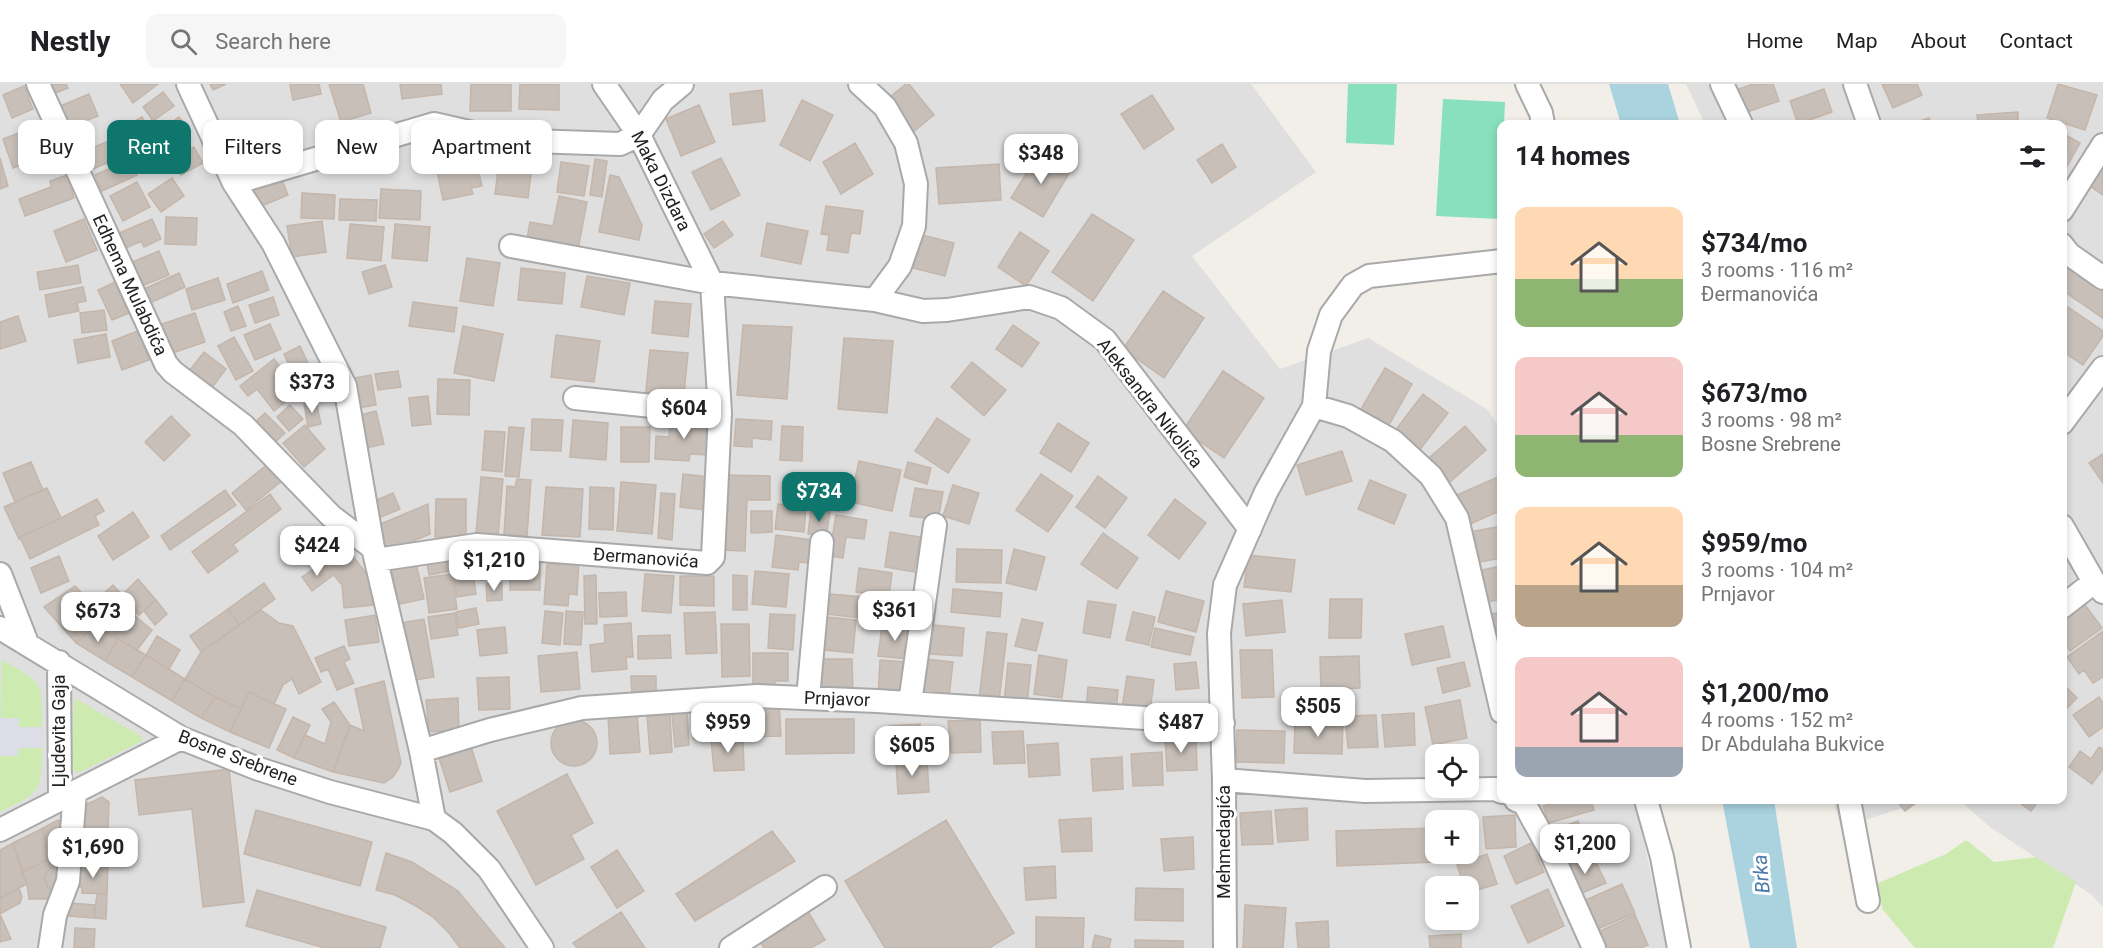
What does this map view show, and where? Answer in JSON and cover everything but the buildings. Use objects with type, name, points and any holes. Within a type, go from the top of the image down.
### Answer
[{"type":"street","name":"Edhema Mulabdića","points":[[38,84],[166,364],[173,372],[243,424],[331,516],[374,554]]},
{"type":"street","points":[[188,84],[234,183],[273,243],[345,386],[374,554],[421,751],[434,819]]},
{"type":"street","name":"Maka Dizdara","points":[[604,84],[639,135],[712,283]]},
{"type":"street","points":[[234,183],[434,124],[504,140],[620,144],[639,135],[663,100],[682,84]]},
{"type":"street","points":[[860,84],[885,107],[906,143],[916,184],[914,226],[900,266],[875,300]]},
{"type":"street","points":[[1527,84],[1542,120]]},
{"type":"street","points":[[1722,84],[1739,120]]},
{"type":"street","points":[[1856,84],[1868,120]]},
{"type":"street","points":[[2067,202],[2103,145]]},
{"type":"street","name":"Aleksandra Nikolića","points":[[511,246],[712,283],[875,300],[923,311],[946,310],[1029,297],[1061,308],[1105,340],[1250,529]]},
{"type":"street","points":[[2067,251],[2103,278]]},
{"type":"street","points":[[1497,262],[1369,276],[1353,285],[1331,315],[1319,351],[1314,406],[1348,416],[1393,441],[1437,484],[1457,518],[1497,690]]},
{"type":"street","name":"Đermanovića","points":[[374,554],[477,545],[707,563],[713,557],[720,413],[712,283]]},
{"type":"street","points":[[2067,416],[2103,368]]},
{"type":"street","points":[[574,398],[720,413]]},
{"type":"street","name":"Mehmedagića","points":[[1225,948],[1223,723],[1219,633],[1225,585],[1266,492],[1314,406]]},
{"type":"street","points":[[910,703],[935,525]]},
{"type":"street","points":[[2067,534],[2098,587],[2067,604]]},
{"type":"street","points":[[808,698],[822,542]]},
{"type":"street","points":[[0,574],[27,643]]},
{"type":"street","name":"Bosne Srebrene","points":[[0,628],[181,738],[256,768],[330,792],[434,819],[453,833],[489,869],[542,948]]},
{"type":"street","name":"Ljudevita Gaja","points":[[59,662],[67,796]]},
{"type":"street","name":"Prnjavor","points":[[421,751],[490,730],[582,708],[757,696],[910,703],[1223,723]]},
{"type":"street","name":"Ljudevita Gaja","points":[[0,830],[181,738]]},
{"type":"street","points":[[1224,780],[1365,791],[1497,790]]},
{"type":"street","points":[[50,948],[55,915],[68,881],[67,796]]},
{"type":"street","points":[[1523,804],[1551,852],[1594,948]]},
{"type":"street","points":[[1647,804],[1662,857],[1679,948]]},
{"type":"street","points":[[1850,804],[1868,901]]},
{"type":"street","points":[[746,944],[825,887]]},
{"type":"shaded area","points":[[0,84],[1251,84],[1316,172],[1192,256],[1280,369],[1368,338],[1487,409],[1497,423],[1497,804],[1636,804],[1667,948],[0,948]]},
{"type":"shaded area","points":[[1686,84],[2103,84],[2103,907],[2092,895],[1990,827],[1964,804],[2067,804],[2067,120],[1703,120]]},
{"type":"shaded area","points":[[0,659],[1,718],[19,718],[19,727],[42,727],[42,748],[19,748],[18,756],[0,756]]},
{"type":"shaded area","points":[[1834,804],[1915,804],[1841,828]]},
{"type":"green space","points":[[1348,84],[1397,84],[1394,145],[1346,143]]},
{"type":"green space","points":[[1443,99],[1505,102],[1504,120],[1497,120],[1497,219],[1436,216]]},
{"type":"green space","points":[[2,660],[26,674],[37,684],[42,700],[42,727],[18,727],[0,718]]},
{"type":"green space","points":[[76,699],[141,736],[142,741],[80,772],[75,771],[71,768]]},
{"type":"green space","points":[[18,748],[42,748],[39,783],[31,795],[0,812],[0,756],[17,756]]},
{"type":"green space","points":[[1966,840],[1994,862],[2036,857],[2076,882],[2053,948],[1915,948],[1883,910],[1876,884],[1946,854]]},
{"type":"water","points":[[1609,84],[1668,84],[1679,120],[1620,120]]},
{"type":"water","name":"Brka","points":[[1723,804],[1775,804],[1797,948],[1750,948]]}]
